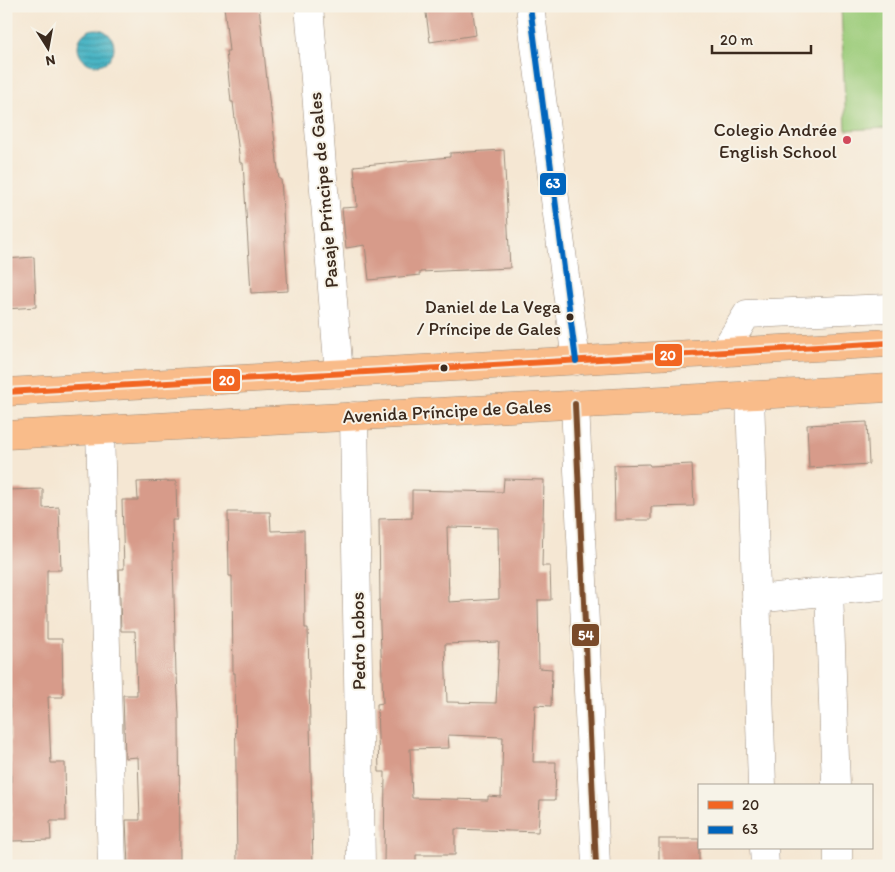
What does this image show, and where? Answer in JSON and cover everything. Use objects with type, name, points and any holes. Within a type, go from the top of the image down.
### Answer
[{"type":"main road","points":[[6,392],[889,343]]},
{"type":"main road","name":"Avenida Príncipe de Gales","points":[[6,435],[889,388]]},
{"type":"street","name":"Pasaje Príncipe de Gales","points":[[309,6],[339,374]]},
{"type":"street","points":[[530,6],[576,360]]},
{"type":"street","points":[[724,353],[748,314],[889,308]]},
{"type":"street","points":[[750,395],[762,784]]},
{"type":"street","points":[[575,404],[596,866]]},
{"type":"street","name":"Pedro Lobos","points":[[354,416],[361,866]]},
{"type":"street","points":[[100,430],[112,866]]},
{"type":"street","points":[[756,599],[889,585]]},
{"type":"street","points":[[829,591],[836,784]]},
{"type":"street","points":[[764,850],[765,866]]},
{"type":"street","points":[[838,850],[838,866]]},
{"type":"green space","points":[[841,6],[889,6],[889,128],[846,130]]},
{"type":"water","points":[[96,29],[103,30],[109,34],[113,40],[113,54],[109,60],[103,64],[96,65],[89,64],[83,60],[79,54],[78,47],[79,40],[83,34],[89,30]]},
{"type":"building","points":[[224,6],[259,6],[279,179],[281,179],[288,291],[251,293],[243,163],[240,163],[233,102],[231,102],[226,51],[229,51]]},
{"type":"building","points":[[425,6],[472,6],[476,35],[430,42]]},
{"type":"building","points":[[504,150],[510,268],[420,272],[420,275],[369,280],[365,245],[346,248],[342,208],[357,207],[354,166],[450,157],[450,153]]},
{"type":"building","points":[[34,257],[36,307],[6,309],[6,259]]},
{"type":"building","points":[[867,422],[869,464],[809,468],[807,425]]},
{"type":"building","points":[[649,464],[650,466],[692,464],[694,506],[651,507],[651,520],[615,520],[614,465]]},
{"type":"building","points":[[504,479],[544,480],[542,566],[550,566],[551,600],[538,600],[539,668],[552,669],[551,706],[535,705],[533,762],[556,762],[555,800],[540,800],[538,832],[455,829],[455,855],[416,855],[416,866],[384,866],[385,772],[379,772],[377,704],[383,703],[379,600],[379,519],[412,518],[412,490],[503,492]],"holes":[[[447,527],[498,528],[499,599],[449,602]],[[499,642],[496,703],[447,702],[445,644]],[[448,735],[503,737],[501,797],[488,796],[488,800],[412,798],[410,749],[449,748]]]},
{"type":"building","points":[[176,481],[177,520],[172,520],[176,675],[179,715],[180,866],[128,866],[126,820],[140,820],[138,757],[125,758],[123,695],[137,695],[135,631],[121,631],[119,569],[124,569],[122,500],[138,500],[137,482]]},
{"type":"building","points":[[43,489],[43,508],[59,507],[61,570],[47,570],[47,639],[62,639],[63,697],[48,697],[51,763],[65,763],[66,821],[50,821],[51,840],[12,841],[6,490]]},
{"type":"building","points":[[228,512],[270,512],[271,531],[304,530],[305,628],[308,628],[313,866],[237,866],[235,673],[233,673],[232,576],[229,576]]},
{"type":"building","points":[[659,839],[698,839],[699,866],[659,866]]},
{"type":"transit line","name":"63","points":[[530,6],[576,361]]},
{"type":"transit line","name":"20","points":[[6,392],[889,343]]},
{"type":"transit line","name":"54","points":[[575,404],[596,866]]},
{"type":"place","name":"Colegio Andrée English School","points":[[847,140]]},
{"type":"place","name":"Daniel de La Vega / Príncipe de Gales","points":[[570,317]]}]
